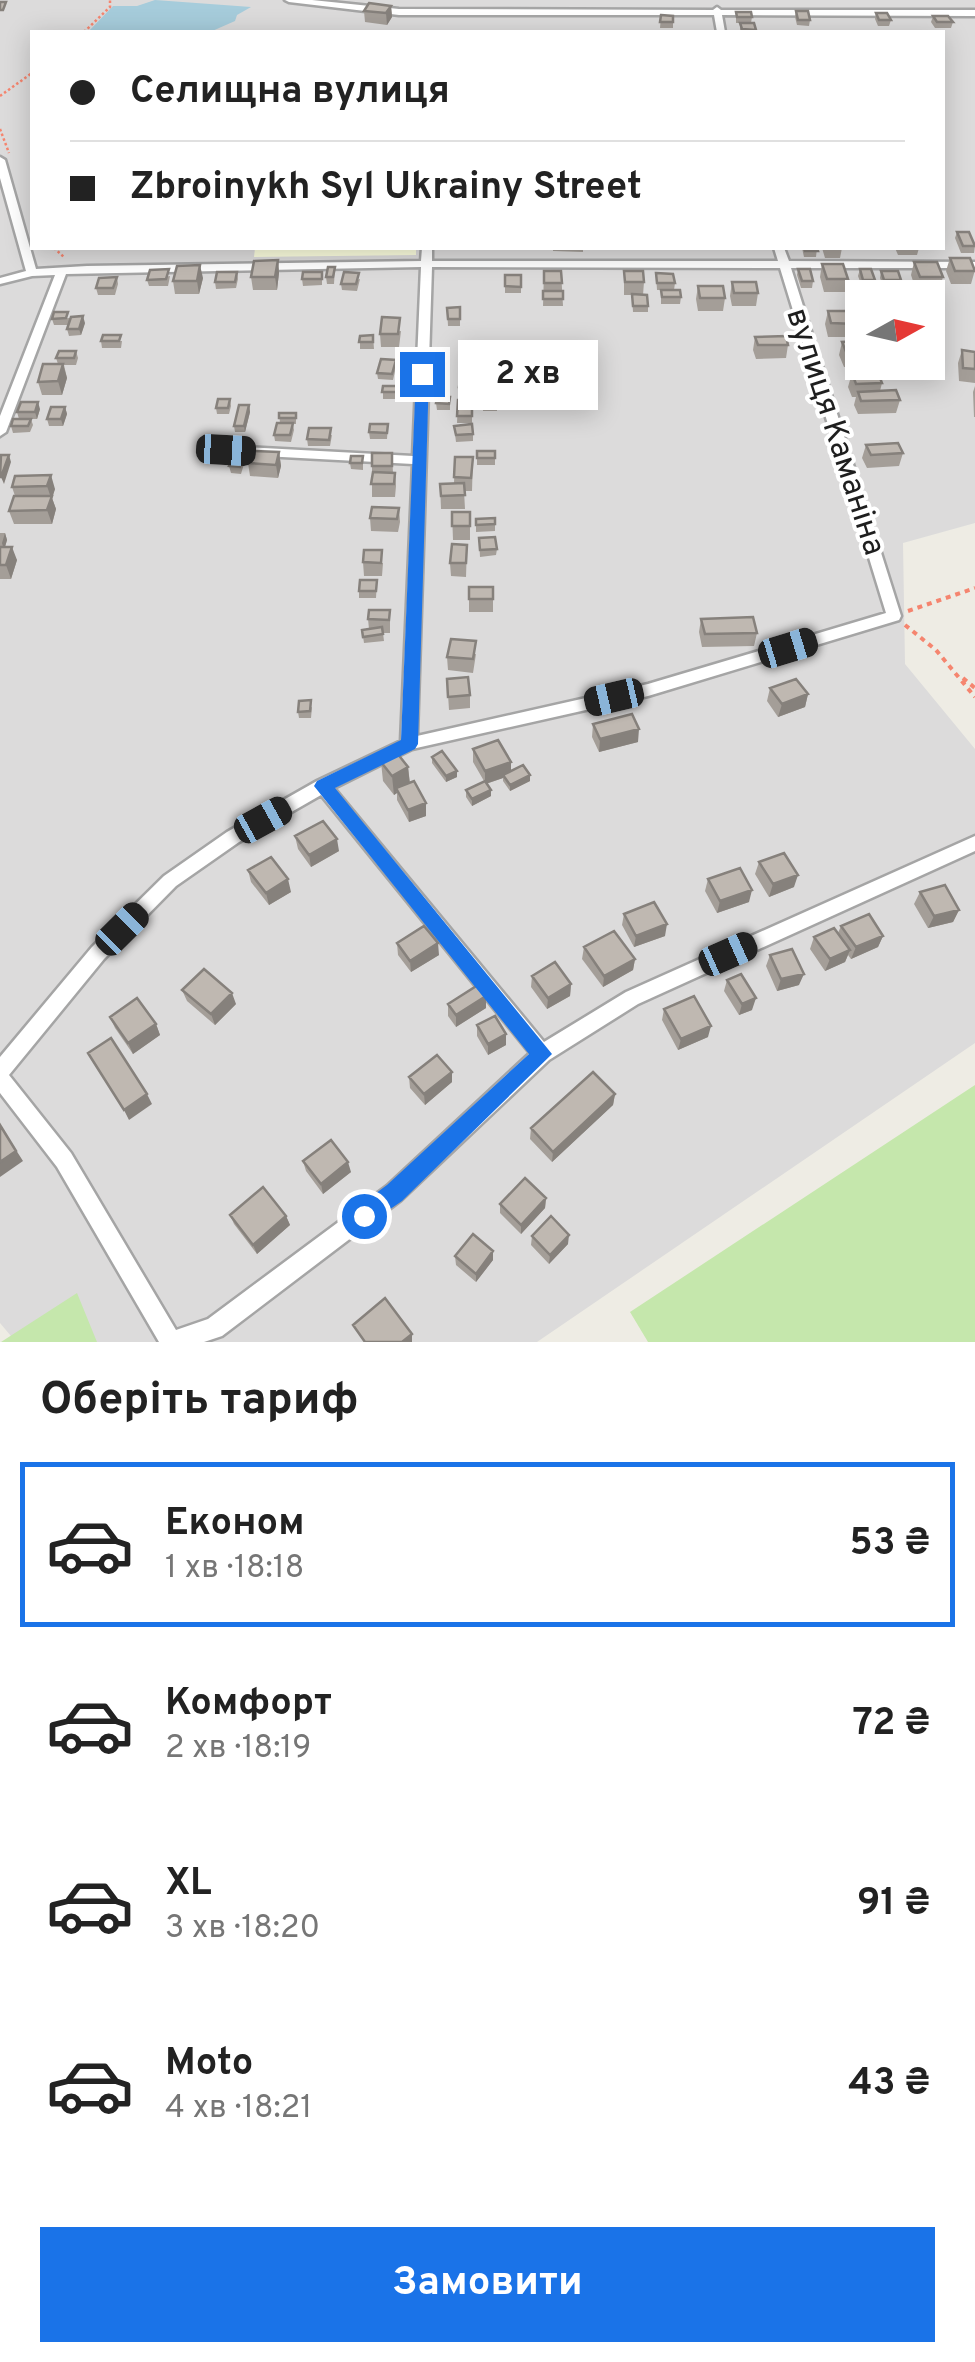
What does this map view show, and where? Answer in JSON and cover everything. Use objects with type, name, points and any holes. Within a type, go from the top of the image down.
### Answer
[{"type":"street","points":[[289,0],[434,13],[691,5],[717,10],[906,5],[973,12],[968,0]]},
{"type":"street","points":[[399,12],[406,0]]},
{"type":"street","points":[[717,10],[721,30]]},
{"type":"street","points":[[433,30],[434,13]]},
{"type":"street","points":[[0,160],[32,273]]},
{"type":"street","points":[[409,744],[427,250]]},
{"type":"street","name":"вулиця Каманіна","points":[[779,250],[894,616]]},
{"type":"street","points":[[0,281],[62,270],[426,264],[784,268],[975,265]]},
{"type":"street","points":[[0,432],[62,270]]},
{"type":"street","points":[[226,450],[419,460]]},
{"type":"street","points":[[894,616],[648,690],[409,744],[323,786],[233,837],[170,881],[98,953],[0,1074],[64,1160],[170,1342],[214,1328],[394,1193],[542,1054],[632,998],[975,843]]},
{"type":"street","points":[[323,786],[542,1054]]},
{"type":"path","points":[[86,30],[110,7],[110,0]]},
{"type":"path","points":[[0,96],[30,74]]},
{"type":"path","points":[[894,616],[975,588]]},
{"type":"path","points":[[894,616],[975,688]]},
{"type":"path","points":[[958,673],[975,698]]},
{"type":"shaded area","points":[[0,0],[975,0],[975,523],[903,543],[905,664],[975,749],[975,1043],[537,1342],[16,1342],[0,1323]]},
{"type":"shaded area","points":[[255,250],[416,250],[416,255],[254,257]]},
{"type":"green space","points":[[975,1085],[975,1342],[648,1342],[630,1312]]},
{"type":"green space","points":[[77,1293],[97,1342],[1,1342]]},
{"type":"water","points":[[155,0],[251,7],[237,15],[235,21],[215,30],[90,30],[113,6],[137,6]]},
{"type":"building","points":[[369,3],[391,6],[386,13],[364,11]]},
{"type":"building","points":[[796,11],[808,11],[810,20],[798,20]]},
{"type":"building","points":[[736,12],[751,12],[752,17],[737,17]]},
{"type":"building","points":[[876,13],[887,13],[891,20],[879,20]]},
{"type":"building","points":[[661,15],[673,16],[673,22],[660,22]]},
{"type":"building","points":[[933,16],[948,16],[953,22],[937,22]]},
{"type":"building","points":[[740,23],[754,23],[756,30],[742,29]]},
{"type":"building","points":[[957,232],[969,232],[975,246],[963,246]]},
{"type":"building","points":[[950,258],[970,258],[975,271],[955,271]]},
{"type":"building","points":[[278,260],[275,277],[251,277],[254,261]]},
{"type":"building","points":[[914,262],[937,262],[943,277],[920,277]]},
{"type":"building","points":[[822,264],[843,264],[848,279],[827,279]]},
{"type":"building","points":[[200,265],[197,281],[173,281],[177,266]]},
{"type":"building","points":[[328,267],[335,267],[333,277],[326,277]]},
{"type":"building","points":[[169,269],[166,279],[147,280],[150,270]]},
{"type":"building","points":[[798,269],[810,269],[813,281],[802,281]]},
{"type":"building","points":[[860,269],[871,269],[875,280],[863,280]]},
{"type":"building","points":[[544,271],[561,271],[562,283],[544,283]]},
{"type":"building","points":[[624,271],[643,271],[644,282],[625,282]]},
{"type":"building","points":[[881,271],[898,271],[901,280],[884,280]]},
{"type":"building","points":[[217,272],[237,272],[235,282],[215,282]]},
{"type":"building","points":[[303,272],[322,272],[322,279],[302,279]]},
{"type":"building","points":[[344,272],[359,273],[356,284],[341,284]]},
{"type":"building","points":[[656,273],[673,274],[675,283],[657,283]]},
{"type":"building","points":[[505,275],[521,275],[521,287],[505,286]]},
{"type":"building","points":[[117,277],[113,288],[96,288],[99,278]]},
{"type":"building","points":[[732,282],[756,282],[758,293],[734,293]]},
{"type":"building","points":[[698,286],[723,286],[725,298],[700,298]]},
{"type":"building","points":[[661,290],[680,290],[681,297],[662,297]]},
{"type":"building","points":[[543,291],[563,291],[563,299],[543,299]]},
{"type":"building","points":[[632,294],[647,295],[648,306],[633,306]]},
{"type":"building","points":[[460,307],[460,319],[448,319],[447,308]]},
{"type":"building","points":[[828,311],[845,311],[845,324],[831,323]]},
{"type":"building","points":[[54,312],[68,312],[66,318],[52,319]]},
{"type":"building","points":[[83,316],[79,329],[67,329],[71,317]]},
{"type":"building","points":[[382,317],[400,318],[398,334],[380,334]]},
{"type":"building","points":[[103,335],[121,335],[119,341],[101,341]]},
{"type":"building","points":[[373,335],[373,342],[359,342],[360,336]]},
{"type":"building","points":[[786,336],[788,345],[758,345],[755,337]]},
{"type":"building","points":[[464,349],[487,349],[487,357],[464,358]]},
{"type":"building","points":[[962,350],[975,352],[975,369],[963,368]]},
{"type":"building","points":[[59,351],[76,351],[74,358],[56,358]]},
{"type":"building","points":[[476,356],[496,357],[494,370],[475,369]]},
{"type":"building","points":[[381,359],[396,360],[392,374],[377,373]]},
{"type":"building","points":[[43,364],[63,364],[58,381],[38,382]]},
{"type":"building","points":[[460,379],[477,379],[477,388],[459,387]]},
{"type":"building","points":[[855,380],[882,383],[856,384]]},
{"type":"building","points":[[383,386],[398,386],[398,392],[382,392]]},
{"type":"building","points":[[896,390],[900,400],[861,401],[858,392]]},
{"type":"building","points":[[437,397],[450,397],[449,404],[436,403]]},
{"type":"building","points":[[483,398],[497,399],[497,404],[483,404]]},
{"type":"building","points":[[218,399],[230,399],[228,408],[216,408]]},
{"type":"building","points":[[458,400],[472,400],[472,416],[457,416]]},
{"type":"building","points":[[21,402],[38,402],[35,412],[17,412]]},
{"type":"building","points":[[239,405],[249,405],[244,426],[234,426]]},
{"type":"building","points":[[51,407],[65,407],[61,419],[47,419]]},
{"type":"building","points":[[279,413],[296,413],[296,418],[279,418]]},
{"type":"building","points":[[13,419],[31,419],[28,426],[11,426]]},
{"type":"building","points":[[277,423],[293,423],[290,435],[274,435]]},
{"type":"building","points":[[370,424],[388,424],[387,433],[369,432]]},
{"type":"building","points":[[472,424],[473,434],[456,435],[454,426]]},
{"type":"building","points":[[309,428],[331,428],[329,440],[307,439]]},
{"type":"building","points":[[898,443],[903,453],[871,455],[866,445]]},
{"type":"building","points":[[251,451],[279,452],[276,465],[248,463]]},
{"type":"building","points":[[477,451],[495,451],[495,458],[477,458]]},
{"type":"building","points":[[372,453],[392,453],[392,466],[372,466]]},
{"type":"building","points":[[1,455],[9,455],[0,477]]},
{"type":"building","points":[[351,456],[363,456],[362,463],[350,463]]},
{"type":"building","points":[[233,457],[243,457],[240,467],[229,466]]},
{"type":"building","points":[[455,457],[473,457],[471,478],[454,477]]},
{"type":"building","points":[[373,472],[395,473],[394,484],[371,484]]},
{"type":"building","points":[[51,475],[47,486],[12,487],[15,476]]},
{"type":"building","points":[[464,483],[465,495],[441,496],[440,484]]},
{"type":"building","points":[[14,496],[52,496],[47,510],[9,511]]},
{"type":"building","points":[[372,507],[399,508],[397,519],[370,518]]},
{"type":"building","points":[[452,512],[470,512],[470,526],[452,526]]},
{"type":"building","points":[[495,518],[495,524],[476,525],[476,519]]},
{"type":"building","points":[[495,537],[497,549],[480,550],[479,538]]},
{"type":"building","points":[[452,544],[467,545],[466,563],[450,563]]},
{"type":"building","points":[[0,547],[12,547],[6,565],[0,565]]},
{"type":"building","points":[[364,550],[382,550],[381,563],[363,562]]},
{"type":"building","points":[[360,580],[377,580],[376,591],[359,591]]},
{"type":"building","points":[[469,587],[493,587],[493,599],[469,599]]},
{"type":"building","points":[[369,610],[390,610],[389,620],[368,619]]},
{"type":"building","points":[[753,617],[757,633],[705,634],[701,619]]},
{"type":"building","points":[[382,627],[383,634],[363,637],[362,630]]},
{"type":"building","points":[[451,639],[476,641],[473,659],[447,657]]},
{"type":"building","points":[[468,677],[470,695],[448,697],[447,679]]},
{"type":"building","points":[[796,679],[808,694],[782,704],[770,688]]},
{"type":"building","points":[[311,700],[310,711],[298,712],[299,701]]},
{"type":"building","points":[[632,714],[639,729],[600,739],[593,724]]},
{"type":"building","points":[[498,740],[511,762],[485,771],[473,749]]},
{"type":"building","points":[[442,751],[457,771],[446,776],[432,757]]},
{"type":"building","points":[[397,753],[408,767],[392,776],[381,762]]},
{"type":"building","points":[[523,765],[530,775],[510,785],[503,775]]},
{"type":"building","points":[[414,781],[426,803],[408,810],[396,788]]},
{"type":"building","points":[[485,781],[491,790],[472,799],[466,790]]},
{"type":"building","points":[[323,821],[337,839],[309,855],[295,836]]},
{"type":"building","points":[[784,853],[798,875],[773,884],[759,862]]},
{"type":"building","points":[[271,857],[288,879],[266,893],[248,870]]},
{"type":"building","points":[[740,868],[752,890],[720,901],[708,879]]},
{"type":"building","points":[[945,885],[959,910],[934,916],[920,892]]},
{"type":"building","points":[[654,902],[667,924],[636,936],[624,914]]},
{"type":"building","points":[[869,914],[883,936],[856,947],[841,926]]},
{"type":"building","points":[[424,926],[438,943],[410,961],[397,943]]},
{"type":"building","points":[[834,928],[850,950],[830,959],[814,937]]},
{"type":"building","points":[[614,931],[635,959],[604,976],[584,947]]},
{"type":"building","points":[[792,949],[804,974],[781,979],[770,955]]},
{"type":"building","points":[[555,962],[571,984],[548,998],[532,976]]},
{"type":"building","points":[[204,969],[232,993],[211,1014],[182,990]]},
{"type":"building","points":[[741,974],[756,998],[742,1004],[727,980]]},
{"type":"building","points":[[478,985],[486,996],[456,1015],[448,1004]]},
{"type":"building","points":[[694,996],[711,1026],[681,1039],[664,1009]]},
{"type":"building","points":[[137,998],[156,1024],[128,1043],[110,1017]]},
{"type":"building","points":[[495,1016],[506,1034],[488,1044],[477,1025]]},
{"type":"building","points":[[111,1038],[147,1094],[124,1110],[88,1053]]},
{"type":"building","points":[[437,1055],[452,1072],[424,1094],[409,1077]]},
{"type":"building","points":[[593,1072],[615,1094],[553,1152],[531,1128]]},
{"type":"building","points":[[0,1125],[16,1151],[0,1162]]},
{"type":"building","points":[[331,1140],[348,1162],[321,1184],[303,1161]]},
{"type":"building","points":[[525,1178],[546,1198],[521,1225],[500,1204]]},
{"type":"building","points":[[263,1187],[286,1216],[253,1245],[230,1215]]},
{"type":"building","points":[[551,1216],[569,1235],[550,1255],[532,1236]]},
{"type":"building","points":[[473,1234],[493,1251],[476,1274],[455,1256]]},
{"type":"building","points":[[385,1298],[412,1334],[402,1342],[365,1342],[353,1325]]},
{"type":"route","points":[[364,1216],[394,1193],[542,1054],[323,786],[409,744],[422,374]]}]
